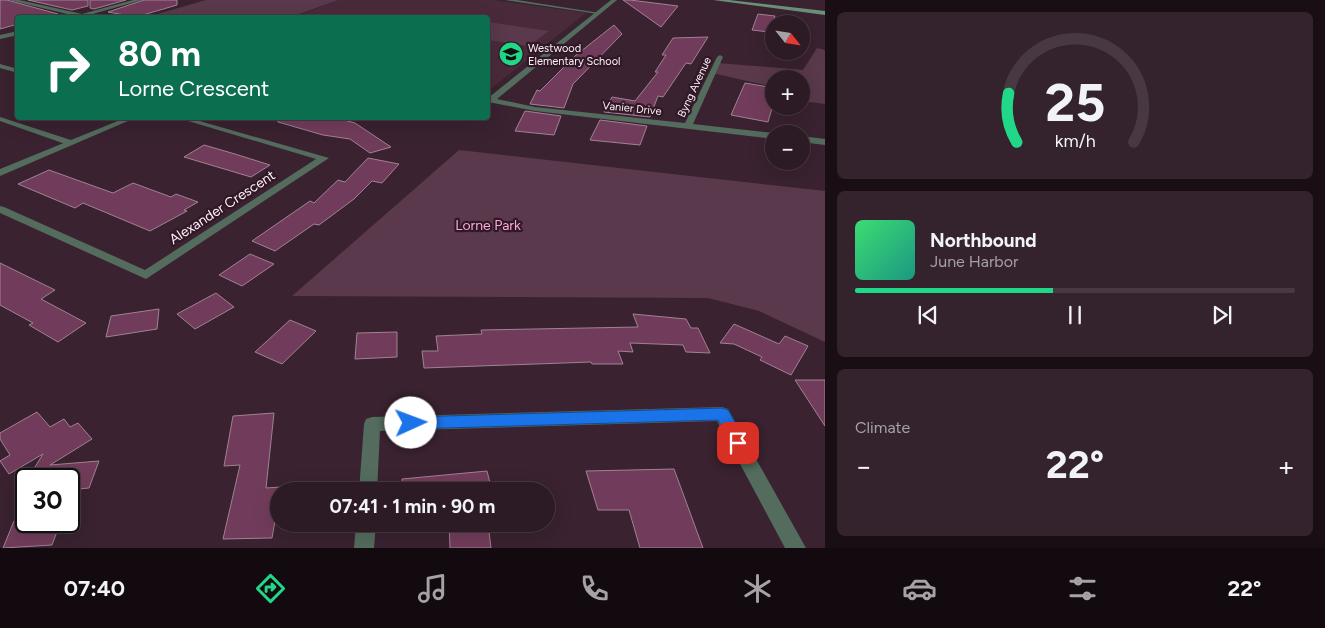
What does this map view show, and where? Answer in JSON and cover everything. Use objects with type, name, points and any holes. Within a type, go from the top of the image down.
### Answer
[{"type":"main road","points":[[716,0],[740,1],[825,13]]},
{"type":"main road","points":[[758,0],[825,8]]},
{"type":"street","points":[[10,0],[83,15],[139,0]]},
{"type":"street","points":[[490,99],[614,0]]},
{"type":"street","points":[[0,38],[15,34]]},
{"type":"street","name":"Byng Avenue","points":[[688,126],[720,57]]},
{"type":"street","points":[[0,66],[15,70]]},
{"type":"street","name":"Vanier Drive","points":[[490,100],[535,109],[765,135]]},
{"type":"street","points":[[0,173],[126,120]]},
{"type":"street","name":"Alexander Crescent","points":[[0,209],[146,275],[324,158],[189,120]]},
{"type":"street","points":[[810,140],[825,142]]},
{"type":"street","points":[[369,482],[372,424],[722,414],[796,548]]},
{"type":"street","points":[[364,548],[365,532]]},
{"type":"lane","points":[[507,0],[598,12]]},
{"type":"lane","points":[[0,119],[71,143]]},
{"type":"shaded area","name":"Westwood Elementary School","points":[[338,0],[493,0],[586,13],[490,89],[490,15],[299,15]]},
{"type":"green space","points":[[206,0],[338,0],[297,15],[154,15]]},
{"type":"green space","points":[[490,22],[549,31],[529,46],[490,40]]},
{"type":"green space","points":[[817,48],[825,50],[825,104],[810,102],[810,70],[803,70]]},
{"type":"green space","points":[[718,63],[803,70],[765,70],[765,85],[712,73]]},
{"type":"green space","name":"Lorne Park","points":[[459,150],[825,191],[825,342],[759,311],[708,298],[292,296]]},
{"type":"building","points":[[0,0],[7,0],[58,14],[15,15],[15,25],[0,29]]},
{"type":"building","points":[[28,0],[88,0],[88,6],[72,10]]},
{"type":"building","points":[[90,0],[126,0],[94,9],[90,8]]},
{"type":"building","points":[[144,0],[177,0],[177,5],[143,15],[125,15],[108,12]]},
{"type":"building","points":[[623,0],[630,0],[678,6],[661,27]]},
{"type":"building","points":[[758,14],[766,15],[765,32],[752,30]]},
{"type":"building","points":[[614,25],[622,34],[573,84],[564,108],[530,104],[537,90],[540,91],[575,56]]},
{"type":"building","points":[[708,37],[691,64],[686,63],[663,97],[658,96],[650,117],[604,112],[612,97],[635,101],[658,72],[655,72],[666,55],[662,55],[673,38]]},
{"type":"building","points":[[745,83],[765,86],[765,115],[770,115],[768,122],[731,115]]},
{"type":"building","points":[[525,111],[561,116],[554,135],[515,131]]},
{"type":"building","points":[[278,120],[344,120],[355,123],[391,147],[370,153],[350,139],[323,135],[278,122]]},
{"type":"building","points":[[600,120],[647,126],[640,145],[590,140]]},
{"type":"building","points":[[204,145],[270,165],[251,177],[184,157]]},
{"type":"building","points":[[368,158],[399,164],[382,183],[372,181],[354,199],[319,225],[314,224],[275,251],[252,241],[310,201],[314,203],[338,180],[345,182]]},
{"type":"building","points":[[49,170],[113,193],[133,183],[171,197],[176,194],[198,202],[184,210],[187,211],[150,231],[83,203],[75,208],[18,184]]},
{"type":"building","points":[[250,254],[274,264],[242,286],[219,275]]},
{"type":"building","points":[[0,263],[55,290],[41,299],[86,323],[58,342],[29,325],[33,323],[0,305]]},
{"type":"building","points":[[216,293],[234,307],[195,329],[177,314]]},
{"type":"building","points":[[159,309],[157,329],[106,337],[111,316]]},
{"type":"building","points":[[633,314],[686,319],[691,328],[698,328],[710,353],[686,352],[683,345],[630,343],[633,352],[618,351],[623,364],[592,364],[591,362],[424,368],[422,351],[438,351],[436,336],[482,334],[481,330],[638,327]]},
{"type":"building","points":[[290,320],[316,331],[282,364],[255,352]]},
{"type":"building","points":[[734,324],[779,344],[785,336],[808,346],[791,375],[760,360],[762,357],[734,344],[720,343]]},
{"type":"building","points":[[397,332],[397,357],[355,359],[357,333]]},
{"type":"building","points":[[795,380],[825,380],[825,426]]},
{"type":"building","points":[[37,412],[50,427],[64,419],[70,427],[78,423],[92,439],[50,465],[99,461],[89,488],[80,489],[80,468],[35,468],[43,454],[19,468],[15,468],[15,470],[9,474],[0,461],[10,455],[0,439],[0,433]]},
{"type":"building","points":[[274,413],[266,488],[270,488],[270,532],[273,532],[272,538],[223,539],[240,465],[224,466],[233,416]]},
{"type":"building","points":[[674,469],[703,548],[640,548],[629,510],[598,510],[586,471]]},
{"type":"building","points":[[487,471],[490,482],[402,482],[402,479]]},
{"type":"building","points":[[14,521],[15,533],[56,533],[52,545],[3,548]]},
{"type":"building","points":[[449,532],[489,532],[491,548],[450,548]]},
{"type":"place","name":"Westwood Elementary School","points":[[511,54]]},
{"type":"route","points":[[411,423],[722,414],[738,443]]}]
